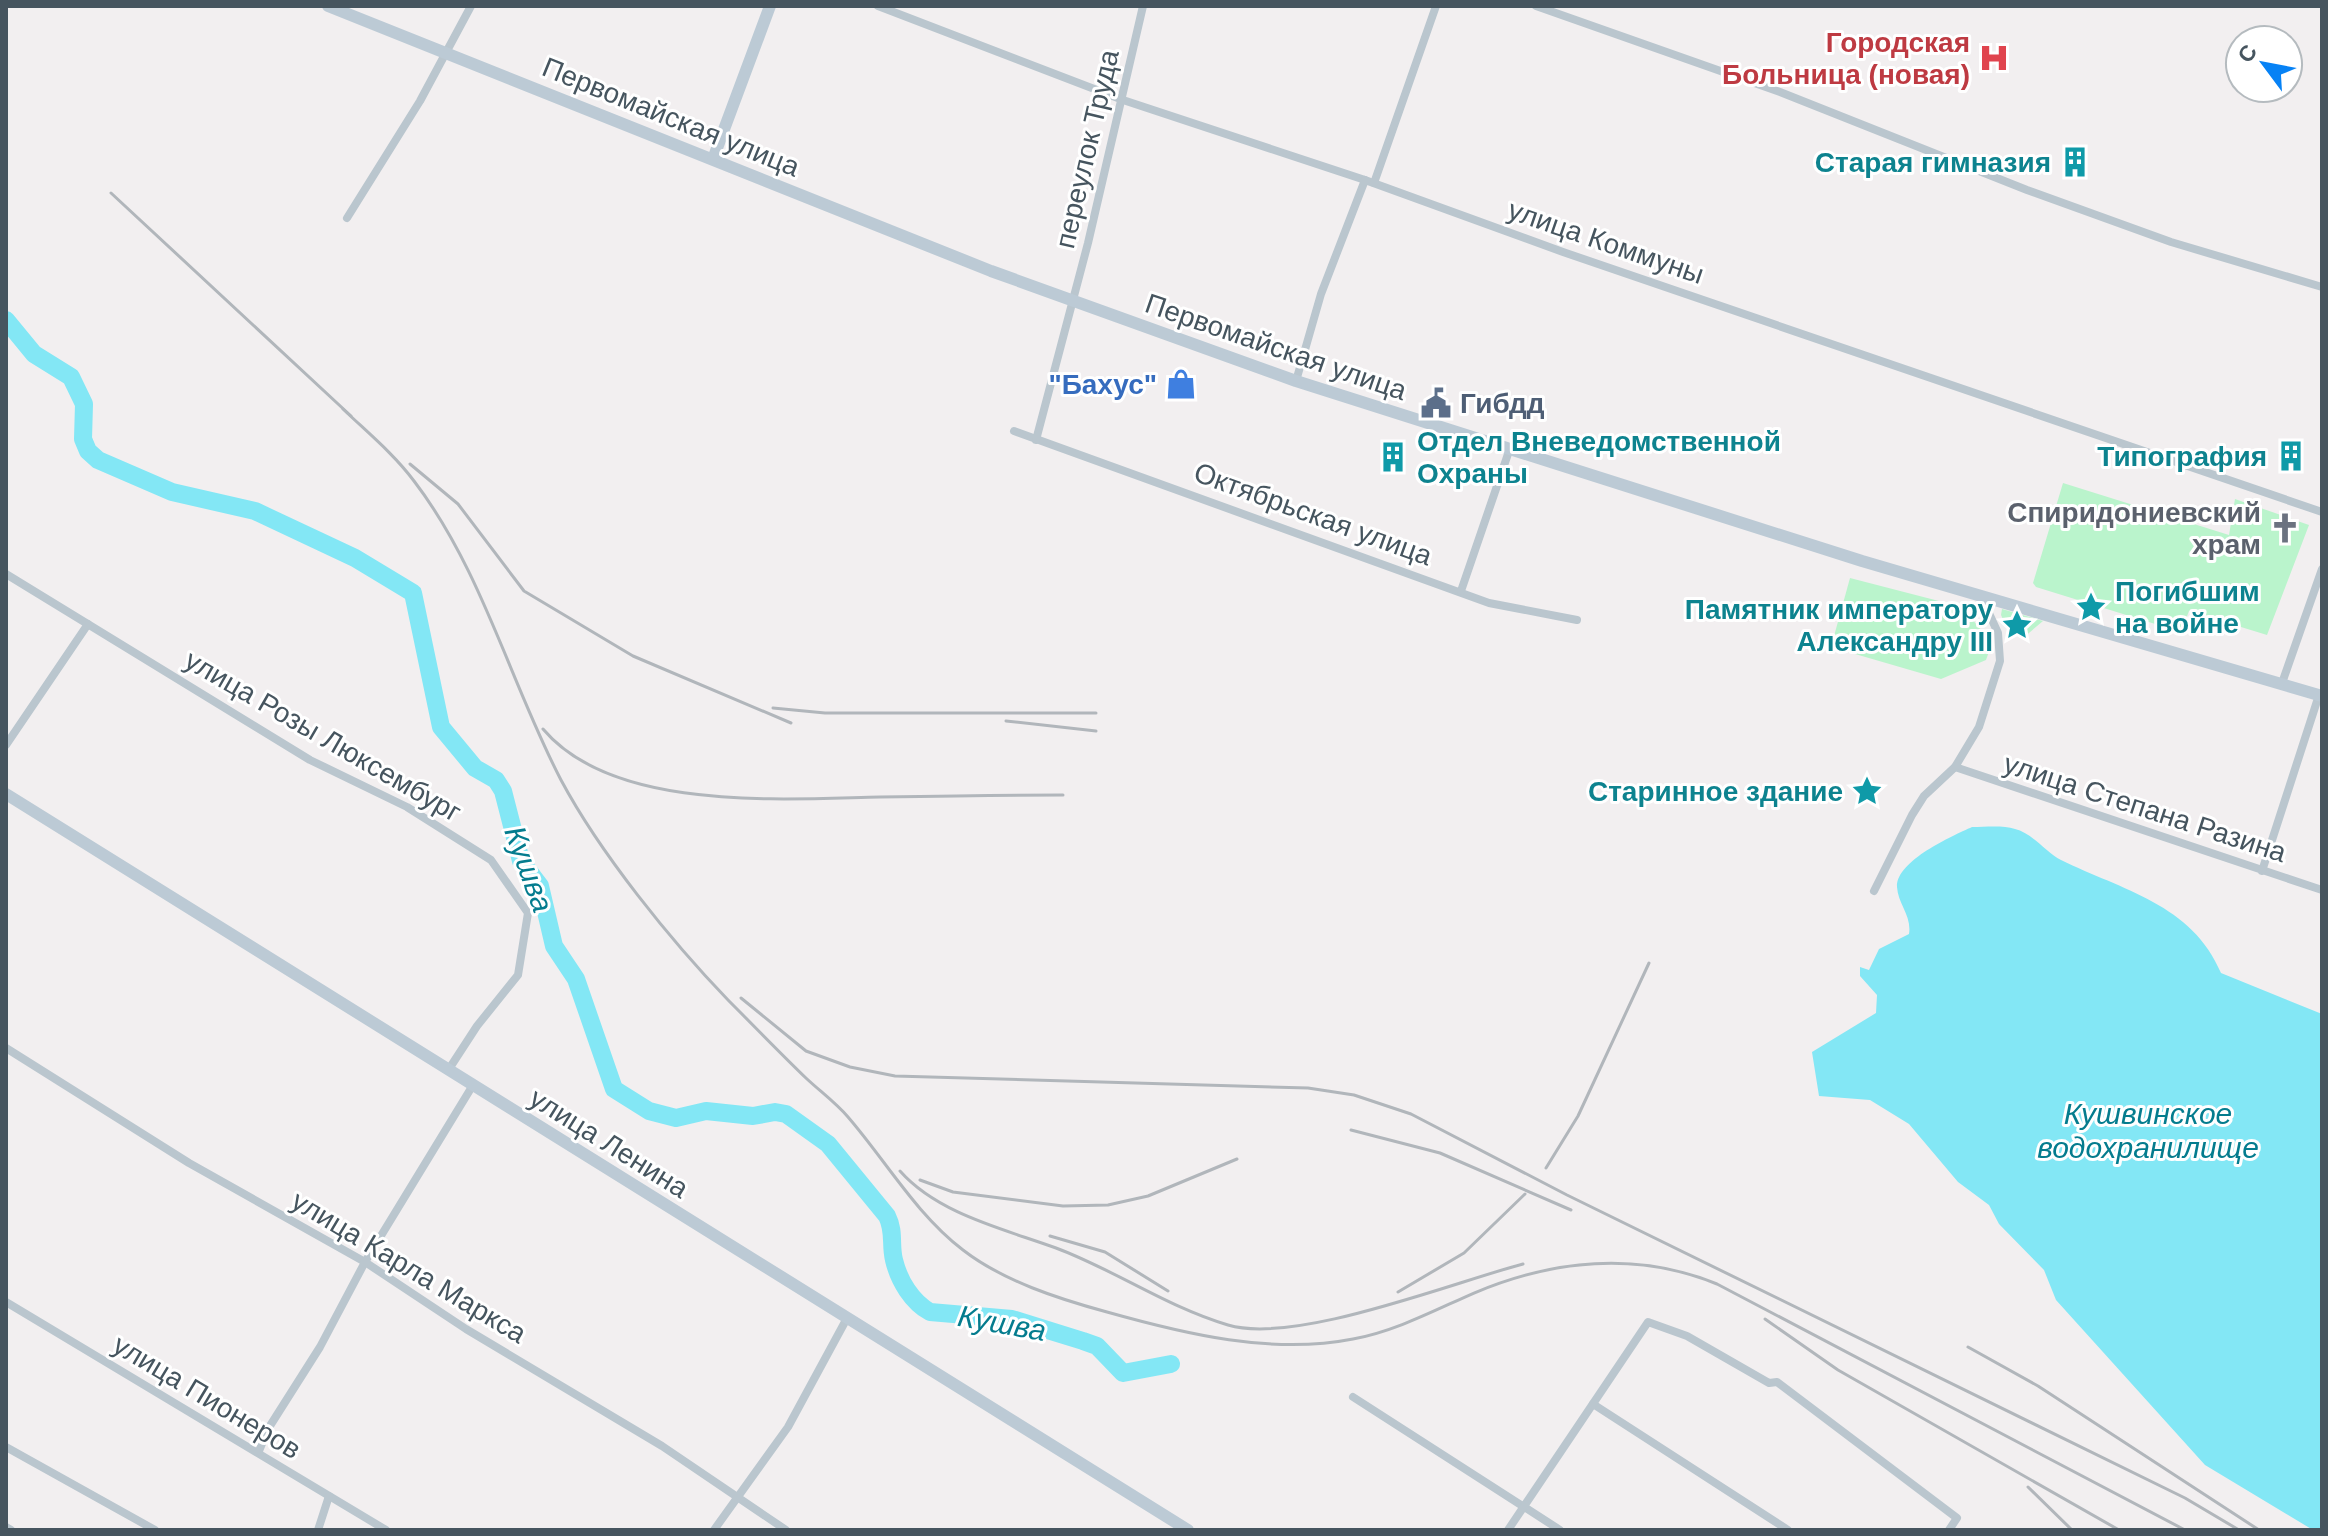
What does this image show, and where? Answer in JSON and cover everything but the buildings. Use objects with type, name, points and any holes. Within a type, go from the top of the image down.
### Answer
[{"type":"main road","name":"Первомайская улица","points":[[328,6],[1072,301],[1296,381],[1509,451],[1981,596],[2321,696]]},
{"type":"main road","points":[[713,159],[770,6]]},
{"type":"main road","name":"улица Ленина","points":[[6,794],[846,1320],[1188,1530]]},
{"type":"street","points":[[347,218],[420,101],[471,6]]},
{"type":"street","name":"улица Коммуны","points":[[878,6],[1092,85],[1123,100],[1370,181],[1563,252],[2322,512]]},
{"type":"street","name":"переулок Труда","points":[[1036,440],[1123,100],[1143,6]]},
{"type":"street","points":[[1296,381],[1321,294],[1370,181],[1436,6]]},
{"type":"street","points":[[1536,6],[1780,92],[2056,201],[2171,242],[2322,287]]},
{"type":"street","name":"Октябрьская улица","points":[[1014,431],[1489,603],[1577,620]]},
{"type":"street","points":[[1461,591],[1509,451]]},
{"type":"street","points":[[2282,683],[2322,569]]},
{"type":"street","name":"улица Розы Люксембург","points":[[6,574],[310,760],[407,807],[491,860],[528,913],[518,975],[477,1026],[449,1069]]},
{"type":"street","points":[[1874,891],[1918,806],[1955,767],[1979,727],[2000,661],[1998,633],[1981,596]]},
{"type":"street","points":[[6,745],[88,624]]},
{"type":"street","points":[[2262,871],[2321,696]]},
{"type":"street","name":"улица Степана Разина","points":[[1955,767],[2322,890]]},
{"type":"street","name":"улица Карла Маркса","points":[[6,1048],[189,1163],[365,1262],[786,1530]]},
{"type":"street","points":[[259,1451],[268,1429],[320,1347],[365,1262],[473,1085]]},
{"type":"street","name":"улица Пионеров","points":[[6,1302],[208,1425],[259,1451],[386,1530]]},
{"type":"street","points":[[714,1530],[788,1427],[846,1320]]},
{"type":"street","points":[[1508,1530],[1648,1322],[1687,1336],[1769,1383],[1777,1382],[1957,1518],[1949,1530]]},
{"type":"street","points":[[1353,1397],[1560,1530]]},
{"type":"street","points":[[1593,1404],[1788,1530]]},
{"type":"street","points":[[6,1447],[155,1530]]},
{"type":"street","points":[[318,1530],[329,1496]]},
{"type":"street","points":[[6,1527],[11,1530]]},
{"type":"green space","points":[[2063,483],[2229,535],[2235,499],[2309,525],[2267,635],[2189,611],[2181,632],[2036,587],[2033,583]]},
{"type":"green space","points":[[1850,578],[1962,607],[1992,643],[1986,660],[1941,679],[1831,647]]},
{"type":"green space","points":[[2002,609],[2043,621],[2023,638],[2010,634],[2001,615]]},
{"type":"water","name":"Кушвинское водохранилище","points":[[1972,827],[2005,827],[2021,831],[2061,860],[2131,891],[2174,915],[2192,930],[2221,973],[2322,1014],[2322,1530],[2313,1530],[2205,1465],[2056,1300],[2044,1270],[1999,1224],[1989,1205],[1958,1182],[1909,1124],[1870,1100],[1819,1096],[1812,1052],[1876,1013],[1877,995],[1860,976],[1860,967],[1869,970],[1879,949],[1909,934],[1909,921],[1898,893],[1899,877],[1915,859]]},
{"type":"waterway","name":"Кушва","points":[[6,320],[34,354],[71,377],[84,404],[83,439],[88,451],[98,460],[172,492],[255,511],[355,558],[413,593],[441,727],[475,768],[496,780],[503,791],[521,861],[540,886],[554,946],[576,979],[614,1089],[649,1111],[676,1118],[706,1111],[753,1116],[775,1112],[786,1114],[828,1144],[887,1216],[899,1276],[912,1297],[930,1312],[1012,1319],[1083,1341],[1097,1346],[1123,1373],[1171,1364]]},
{"type":"railway","points":[[111,193],[351,416]]},
{"type":"railway","points":[[343,409],[398,462],[438,515],[477,589],[561,780],[616,866],[661,924],[729,1001],[843,1112],[946,1236],[979,1261],[1013,1280],[1051,1295],[1137,1320],[1229,1340],[1291,1345],[1369,1335],[1534,1273],[1595,1264],[1656,1267],[1717,1284],[2185,1530]]},
{"type":"railway","points":[[410,464],[458,504],[524,591],[633,656],[791,723]]},
{"type":"railway","points":[[773,708],[825,713],[1096,713]]},
{"type":"railway","points":[[1006,721],[1096,731]]},
{"type":"railway","points":[[543,729],[574,756],[611,775],[654,788],[701,795],[795,799],[1063,795]]},
{"type":"railway","points":[[1546,1168],[1578,1116],[1649,963]]},
{"type":"railway","points":[[741,998],[806,1051],[850,1067],[895,1076],[1308,1088],[1354,1095],[1411,1114],[1567,1195],[2185,1498],[2239,1530]]},
{"type":"railway","points":[[1351,1130],[1440,1153],[1571,1210]]},
{"type":"railway","points":[[920,1180],[953,1192],[1063,1206],[1108,1205],[1148,1196],[1237,1159]]},
{"type":"railway","points":[[900,1171],[915,1186],[952,1209],[1078,1257],[1184,1308],[1228,1325],[1257,1329],[1292,1327],[1332,1319],[1523,1264]]},
{"type":"railway","points":[[1398,1292],[1464,1253],[1525,1194]]},
{"type":"railway","points":[[1050,1236],[1105,1252],[1168,1291]]},
{"type":"railway","points":[[1765,1319],[1838,1370],[2119,1530]]},
{"type":"railway","points":[[1968,1347],[2038,1386],[2259,1530]]},
{"type":"railway","points":[[2028,1487],[2072,1530]]},
{"type":"place","name":"Городская Больница (новая)","points":[[1994,58]]},
{"type":"place","name":"Старая гимназия","points":[[2075,162]]},
{"type":"place","name":"\"Бахус\"","points":[[1181,384]]},
{"type":"place","name":"Гибдд","points":[[1436,403]]},
{"type":"place","name":"Типография","points":[[2291,456]]},
{"type":"place","name":"Отдел Вневедомственной Охраны","points":[[1393,457]]},
{"type":"place","name":"Спиридониевский храм","points":[[2285,528]]},
{"type":"place","name":"Погибшим на войне","points":[[2091,607]]},
{"type":"place","name":"Памятник императору Александру III","points":[[2017,625]]},
{"type":"place","name":"Старинное здание","points":[[1867,791]]}]
